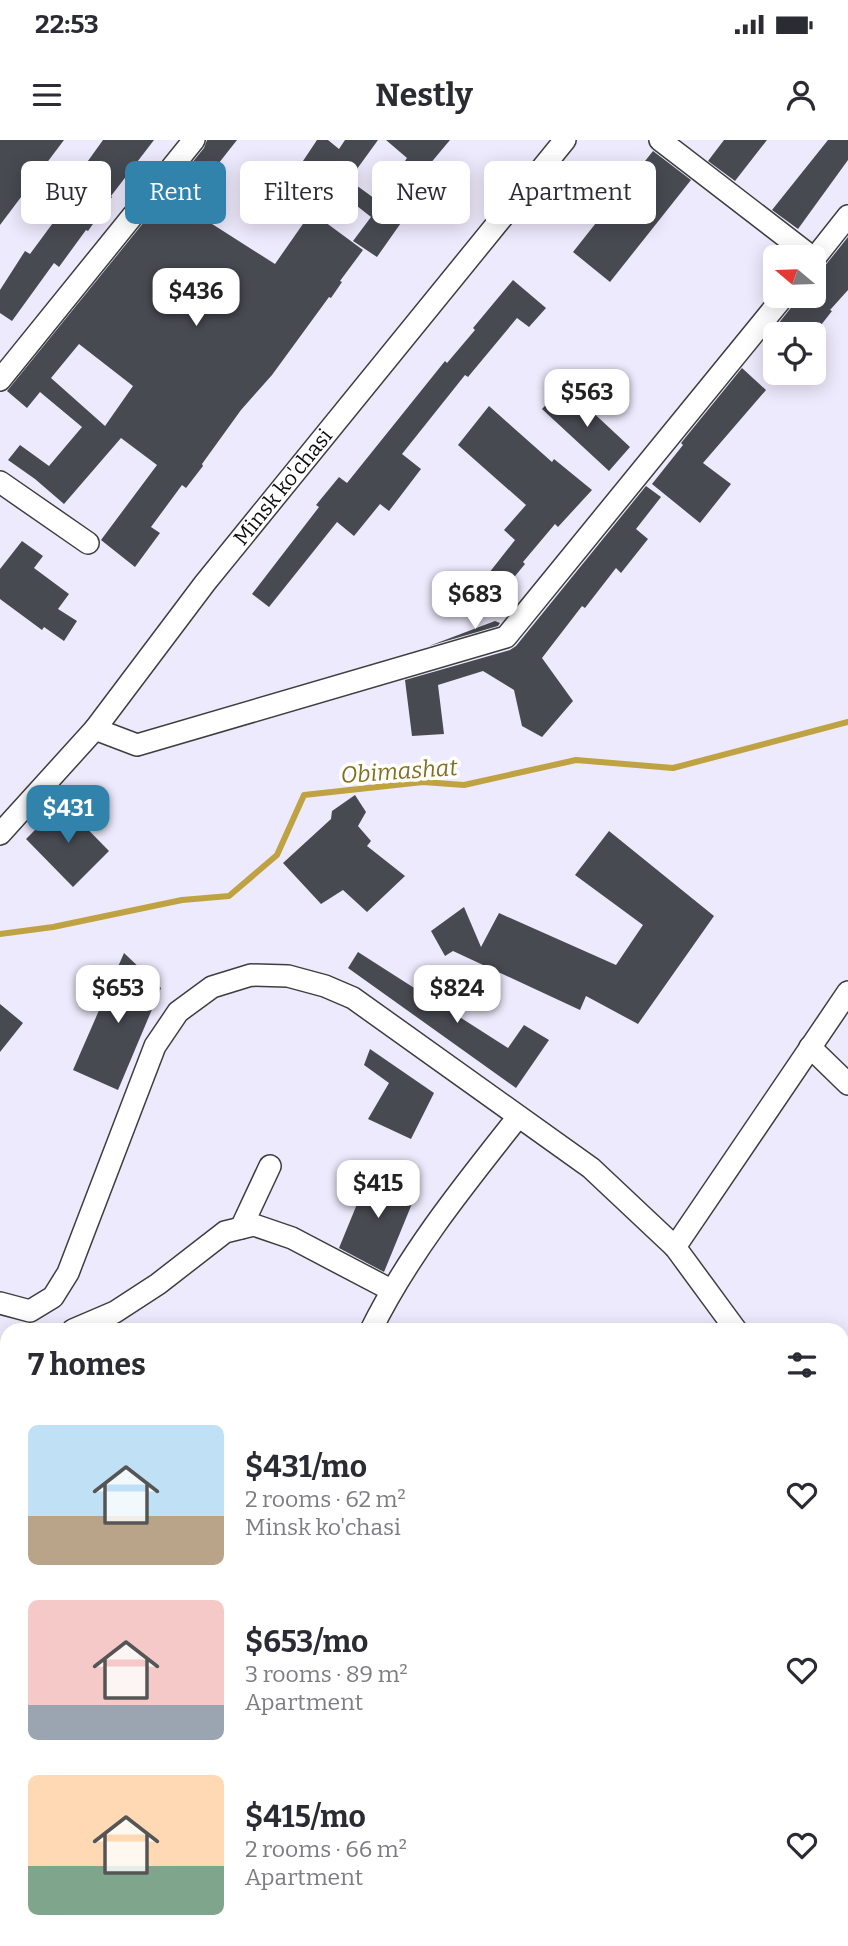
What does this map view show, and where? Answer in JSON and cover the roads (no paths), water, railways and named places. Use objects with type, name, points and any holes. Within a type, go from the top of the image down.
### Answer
[{"type":"street","points":[[0,380],[194,140]]},
{"type":"street","name":"Minsk ko'chasi","points":[[0,834],[95,729],[205,583],[565,140]]},
{"type":"street","points":[[660,140],[796,245]]},
{"type":"street","points":[[824,245],[848,216]]},
{"type":"street","points":[[95,729],[136,745],[506,637],[774,308]]},
{"type":"street","points":[[0,482],[88,543]]},
{"type":"street","points":[[0,1303],[30,1320],[53,1297],[68,1273],[155,1046],[178,1012],[212,987],[251,975],[288,976],[353,998],[590,1168],[675,1247],[731,1323]]},
{"type":"street","points":[[675,1247],[848,992]]},
{"type":"street","points":[[810,1047],[848,1084]]},
{"type":"street","points":[[374,1323],[391,1290],[471,1176],[518,1117]]},
{"type":"street","points":[[241,1228],[270,1166]]},
{"type":"street","points":[[89,1323],[115,1312],[158,1284],[225,1232],[254,1224],[292,1238],[391,1290]]},
{"type":"waterway","name":"Obimashat","points":[[0,934],[53,927],[182,900],[229,896],[277,855],[304,795],[423,782],[464,785],[576,760],[673,768],[848,722]]}]
